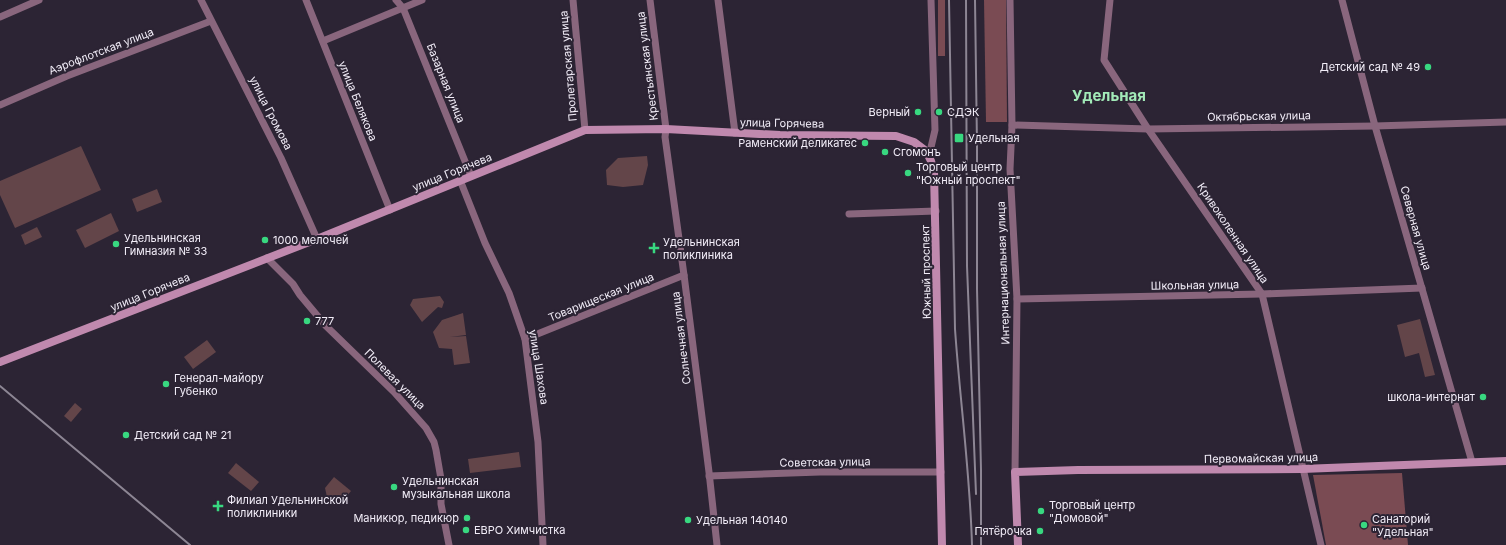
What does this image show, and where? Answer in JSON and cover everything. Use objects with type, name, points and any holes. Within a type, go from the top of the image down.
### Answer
[{"type":"main road","name":"улица Горячева","points":[[0,362],[317,239],[585,130],[666,129],[734,133],[896,136],[914,142],[929,156]]},
{"type":"main road","name":"Южный проспект","points":[[929,156],[934,172],[936,211],[942,545]]},
{"type":"main road","name":"Первомайская улица","points":[[1016,472],[1302,468],[1506,461]]},
{"type":"main road","name":"Интернациональная улица","points":[[1016,472],[1018,545]]},
{"type":"street","points":[[0,17],[39,0]]},
{"type":"street","name":"улица Громова","points":[[201,0],[281,158],[317,239]]},
{"type":"street","name":"улица Белякова","points":[[306,0],[390,210]]},
{"type":"street","name":"Базарная улица","points":[[396,0],[403,8],[471,176]]},
{"type":"street","points":[[323,41],[422,0]]},
{"type":"street","name":"Пролетарская улица","points":[[572,0],[585,130]]},
{"type":"street","name":"Крестьянская улица","points":[[650,0],[666,129]]},
{"type":"street","points":[[718,0],[734,133]]},
{"type":"street","name":"Южный проспект","points":[[929,156],[935,130],[931,0]]},
{"type":"street","name":"Интернациональная улица","points":[[1010,0],[1012,125],[1010,169],[1017,299],[1016,472]]},
{"type":"street","name":"Кривоколенная улица","points":[[1110,0],[1104,60],[1148,129],[1262,294],[1321,545]]},
{"type":"street","name":"Северная улица","points":[[1342,0],[1376,126],[1472,462]]},
{"type":"street","name":"Аэрофлотская улица","points":[[0,105],[67,76],[212,21]]},
{"type":"street","name":"Октябрьская улица","points":[[1012,125],[1148,129],[1376,126],[1506,122]]},
{"type":"street","name":"Солнечная улица","points":[[666,129],[666,143],[684,275],[717,545]]},
{"type":"street","name":"улица Шахова","points":[[460,180],[485,243],[509,293],[525,339],[538,442],[543,545]]},
{"type":"street","points":[[849,214],[936,211]]},
{"type":"street","name":"Полевая улица","points":[[267,258],[293,284],[300,295],[326,326],[394,392],[426,428],[434,442],[436,450],[440,479],[441,504],[449,545]]},
{"type":"street","name":"Товарищеская улица","points":[[525,339],[684,275]]},
{"type":"street","name":"Школьная улица","points":[[1017,299],[1262,294],[1422,288]]},
{"type":"street","name":"Советская улица","points":[[709,476],[820,472],[941,472]]},
{"type":"shaded area","points":[[938,0],[945,0],[945,56],[938,56]]},
{"type":"shaded area","points":[[984,0],[1006,0],[1007,122],[986,122]]},
{"type":"shaded area","points":[[81,146],[101,190],[15,228],[0,195],[0,181]]},
{"type":"shaded area","points":[[647,156],[648,165],[643,185],[623,187],[607,185],[606,170],[618,158]]},
{"type":"shaded area","points":[[157,189],[162,202],[137,212],[132,199]]},
{"type":"shaded area","points":[[111,213],[119,231],[85,248],[76,230]]},
{"type":"shaded area","points":[[37,227],[42,237],[25,245],[21,235]]},
{"type":"shaded area","points":[[440,296],[444,302],[442,308],[438,307],[422,322],[410,305],[413,299]]},
{"type":"shaded area","points":[[463,313],[466,335],[450,337],[466,336],[470,363],[454,365],[452,349],[439,348],[433,332],[442,320]]},
{"type":"shaded area","points":[[1420,319],[1435,375],[1425,377],[1419,353],[1405,357],[1397,325]]},
{"type":"shaded area","points":[[207,340],[216,352],[193,369],[184,357]]},
{"type":"shaded area","points":[[75,403],[82,409],[71,422],[64,416]]},
{"type":"shaded area","points":[[519,452],[521,467],[470,473],[468,459]]},
{"type":"shaded area","points":[[236,463],[259,482],[251,491],[228,473]]},
{"type":"shaded area","name":"Санаторий \"Удельная\"","points":[[1402,473],[1408,545],[1326,545],[1313,475]]},
{"type":"shaded area","points":[[334,477],[351,491],[339,506],[327,497],[325,488]]},
{"type":"railway","points":[[949,0],[955,329],[969,491],[972,545]]},
{"type":"railway","points":[[966,0],[967,266],[976,494]]},
{"type":"railway","points":[[975,0],[981,545]]},
{"type":"railway","points":[[0,386],[190,545]]},
{"type":"place","name":"Детский сад № 49","points":[[1428,67]]},
{"type":"place","name":"Верный","points":[[918,112]]},
{"type":"place","name":"СДЭК","points":[[939,112]]},
{"type":"place","name":"Удельная","points":[[959,138]]},
{"type":"place","name":"Раменский деликатес","points":[[865,143]]},
{"type":"place","name":"Сгомонъ","points":[[885,152]]},
{"type":"place","name":"Торговый центр \"Южный проспект\"","points":[[908,173]]},
{"type":"place","name":"1000 мелочей","points":[[265,240]]},
{"type":"place","name":"Удельнинская Гимназия № 33","points":[[116,244]]},
{"type":"place","name":"Удельнинская поликлиника","points":[[654,248]]},
{"type":"place","name":"777","points":[[307,321]]},
{"type":"place","name":"Генерал-майору Губенко","points":[[166,384]]},
{"type":"place","name":"школа-интернат","points":[[1483,397]]},
{"type":"place","name":"Детский сад № 21","points":[[126,435]]},
{"type":"place","name":"Удельнинская музыкальная школа","points":[[394,487]]},
{"type":"place","name":"Филиал Удельнинской поликлиники","points":[[218,506]]},
{"type":"place","name":"Торговый центр \"Домовой\"","points":[[1041,511]]},
{"type":"place","name":"Маникюр, педикюр","points":[[467,518]]},
{"type":"place","name":"Удельная 140140","points":[[688,520]]},
{"type":"place","name":"Санаторий \"Удельная\"","points":[[1364,525]]},
{"type":"place","name":"ЕВРО Химчистка","points":[[466,530]]},
{"type":"place","name":"Пятёрочка","points":[[1040,531]]},
{"type":"district","name":"Удельная","points":[[1109,95]]}]
